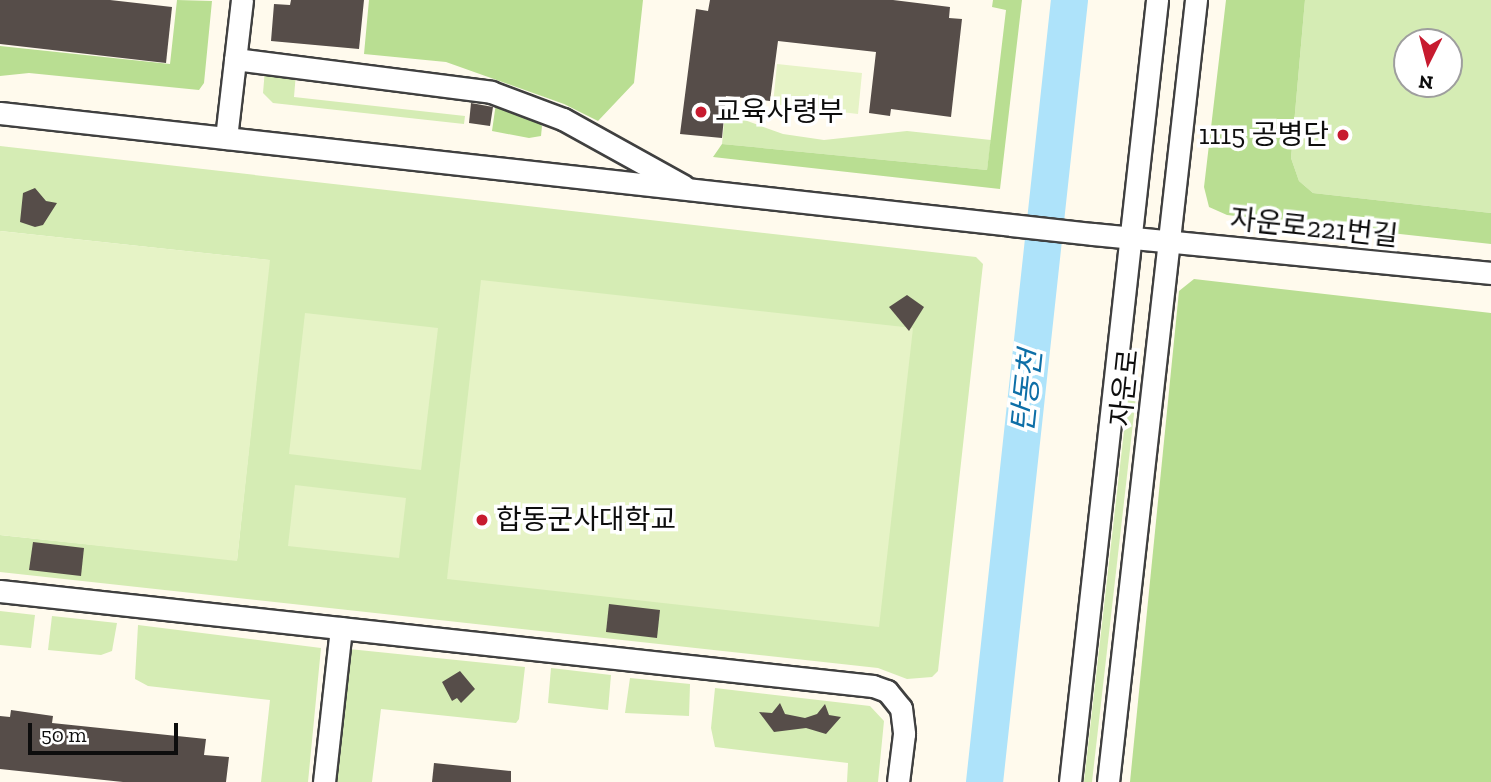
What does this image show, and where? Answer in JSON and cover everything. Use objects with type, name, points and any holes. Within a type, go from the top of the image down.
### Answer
[{"type":"street","points":[[226,138],[242,0]]},
{"type":"street","name":"자운로","points":[[1070,782],[1157,0]]},
{"type":"street","name":"자운로","points":[[1108,782],[1196,0]]},
{"type":"street","points":[[235,59],[491,92],[563,119],[692,190]]},
{"type":"street","name":"자운로221번길","points":[[0,113],[996,224],[1491,273]]},
{"type":"street","points":[[0,591],[873,686],[887,691],[901,708],[904,734],[898,782]]},
{"type":"street","points":[[324,782],[341,628]]},
{"type":"green space","points":[[177,0],[212,1],[204,83],[199,90],[29,73],[0,76],[0,46],[170,64]]},
{"type":"green space","points":[[369,0],[643,0],[634,83],[598,121],[564,104],[446,62],[364,54]]},
{"type":"green space","points":[[993,0],[1022,0],[1000,189],[713,157],[722,144],[987,170],[1006,10],[992,7]]},
{"type":"green space","points":[[1226,0],[1305,0],[1291,158],[1299,181],[1313,193],[1491,213],[1491,244],[1227,215],[1209,207],[1204,187]]},
{"type":"green space","points":[[1305,0],[1491,0],[1491,213],[1313,193],[1299,181],[1291,158]]},
{"type":"green space","points":[[777,64],[862,73],[858,114],[773,104]]},
{"type":"green space","points":[[265,69],[296,73],[294,97],[465,116],[464,124],[273,103],[263,93]]},
{"type":"green space","points":[[496,103],[536,120],[542,126],[541,136],[529,138],[492,131]]},
{"type":"green space","points":[[725,113],[783,134],[824,140],[907,131],[991,140],[987,170],[722,144]]},
{"type":"green space","points":[[0,146],[976,257],[983,264],[938,671],[932,677],[907,679],[878,668],[0,572],[0,535],[237,560],[269,260],[0,231]]},
{"type":"green space","points":[[0,231],[270,260],[237,561],[0,535]]},
{"type":"green space","points":[[1194,279],[1491,313],[1491,782],[1130,782],[1179,291]]},
{"type":"green space","points":[[481,280],[913,328],[879,627],[447,579]]},
{"type":"green space","points":[[305,313],[438,328],[421,470],[289,454]]},
{"type":"green space","points":[[1129,387],[1137,388],[1092,782],[1084,782]]},
{"type":"green space","points":[[295,485],[406,498],[399,558],[288,546]]},
{"type":"green space","points":[[0,611],[35,615],[31,648],[0,645]]},
{"type":"green space","points":[[52,616],[117,623],[112,651],[101,655],[48,650]]},
{"type":"green space","points":[[138,625],[321,648],[308,782],[261,782],[270,700],[148,686],[135,679]]},
{"type":"green space","points":[[349,649],[525,667],[519,719],[516,723],[381,709],[372,782],[334,782]]},
{"type":"green space","points":[[551,668],[611,675],[608,710],[548,703]]},
{"type":"green space","points":[[630,678],[690,684],[689,716],[625,713]]},
{"type":"green space","points":[[715,688],[870,706],[884,721],[878,782],[847,782],[848,763],[715,747],[711,728]]},
{"type":"building","points":[[0,0],[110,0],[172,7],[166,63],[0,44]]},
{"type":"building","points":[[291,0],[364,0],[359,49],[271,41],[274,4],[290,5]]},
{"type":"building","points":[[710,0],[893,0],[950,7],[949,18],[962,19],[951,117],[891,109],[890,116],[869,113],[876,52],[778,41],[770,101],[726,96],[722,138],[680,134],[696,9],[708,11]]},
{"type":"building","points":[[471,103],[493,107],[490,126],[469,123]]},
{"type":"building","points":[[35,188],[46,201],[57,203],[43,225],[35,227],[20,222],[23,193]]},
{"type":"building","points":[[907,295],[924,307],[909,331],[889,307]]},
{"type":"building","points":[[33,542],[84,548],[81,576],[29,570]]},
{"type":"building","points":[[609,604],[660,610],[657,638],[606,632]]},
{"type":"building","points":[[460,671],[475,689],[461,703],[457,698],[452,701],[442,682]]},
{"type":"building","points":[[780,703],[785,714],[805,718],[817,714],[825,704],[829,715],[841,717],[826,734],[806,728],[774,732],[759,712],[772,713]]},
{"type":"building","points":[[11,710],[53,716],[52,723],[206,739],[204,755],[229,757],[226,782],[123,782],[0,769],[0,716],[10,717]]},
{"type":"building","points":[[434,763],[511,771],[511,782],[432,782]]},
{"type":"waterway","name":"탄동천","points":[[984,782],[1069,0]]},
{"type":"place","name":"교육사령부","points":[[701,112]]},
{"type":"place","name":"1115 공병단","points":[[1343,135]]},
{"type":"place","name":"합동군사대학교","points":[[482,520]]}]
